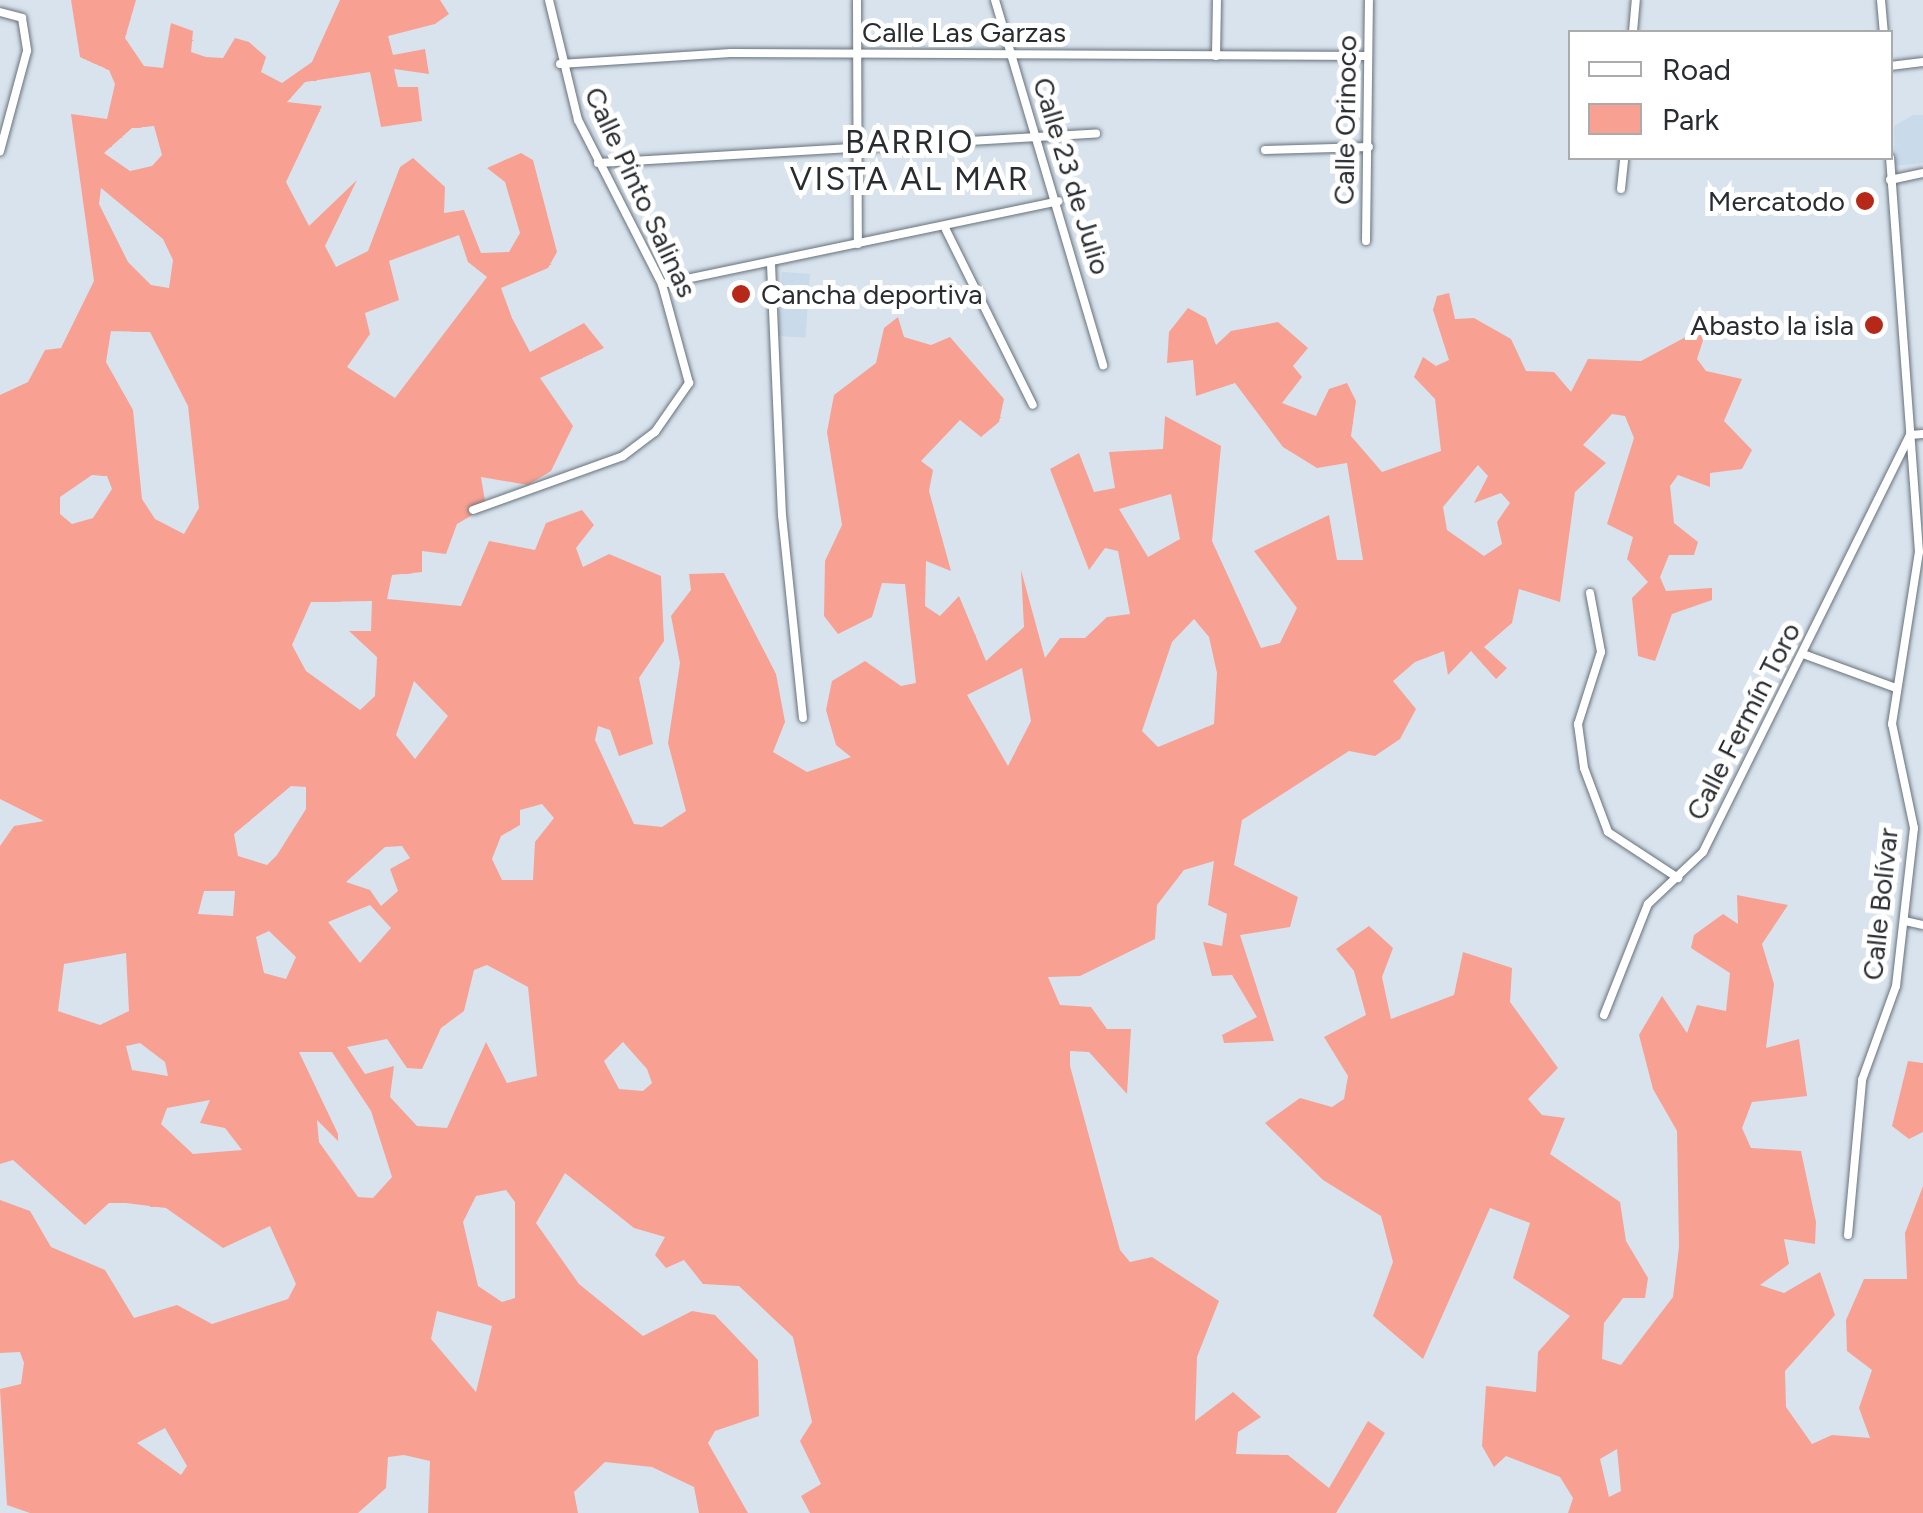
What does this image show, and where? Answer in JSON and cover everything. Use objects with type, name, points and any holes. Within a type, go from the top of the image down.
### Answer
[{"type":"street","name":"Calle Pinto Salinas","points":[[474,510],[623,456],[686,395],[688,369],[662,284],[598,162],[560,64],[549,0]]},
{"type":"street","points":[[857,0],[858,244]]},
{"type":"street","name":"Calle 23 de Julio","points":[[995,0],[1058,200],[1103,365]]},
{"type":"street","points":[[1216,0],[1216,56]]},
{"type":"street","name":"Calle Orinoco","points":[[1366,240],[1369,0]]},
{"type":"street","points":[[1633,30],[1636,0]]},
{"type":"street","points":[[1880,0],[1884,30]]},
{"type":"street","points":[[0,12],[22,18],[28,51],[0,151]]},
{"type":"street","name":"Calle Las Garzas","points":[[560,64],[860,54],[1368,56]]},
{"type":"street","points":[[1893,66],[1923,62]]},
{"type":"street","points":[[598,162],[860,140],[1096,133]]},
{"type":"street","points":[[1265,150],[1369,147]]},
{"type":"street","points":[[1622,189],[1624,160]]},
{"type":"street","name":"Calle Bolívar","points":[[1848,1234],[1862,1080],[1896,986],[1912,860],[1893,687],[1919,578],[1890,160]]},
{"type":"street","points":[[1890,180],[1923,173]]},
{"type":"street","points":[[662,284],[946,230],[1058,200]]},
{"type":"street","points":[[946,230],[1033,405]]},
{"type":"street","points":[[771,264],[782,514],[804,718]]},
{"type":"street","points":[[1910,435],[1923,434]]},
{"type":"street","name":"Calle Fermín Toro","points":[[1604,1015],[1648,904],[1702,852],[1910,435]]},
{"type":"street","points":[[1590,594],[1601,652],[1578,724],[1584,768],[1608,832],[1678,878]]},
{"type":"street","points":[[1803,654],[1893,687]]},
{"type":"street","points":[[1912,860],[1923,860]]},
{"type":"street","points":[[1904,921],[1923,924]]},
{"type":"shaded area","points":[[1913,115],[1923,115],[1923,163],[1893,166],[1894,126]]},
{"type":"shaded area","points":[[782,272],[810,274],[805,338],[778,336]]},
{"type":"green space","points":[[71,0],[136,0],[125,38],[144,66],[163,68],[171,23],[193,31],[191,52],[206,57],[223,58],[235,38],[249,42],[266,57],[261,72],[282,83],[312,62],[340,0],[440,0],[449,14],[435,24],[388,36],[393,55],[425,49],[429,74],[394,69],[398,87],[418,87],[422,121],[381,127],[370,72],[305,82],[287,102],[322,106],[286,182],[309,226],[357,180],[325,246],[336,267],[368,251],[400,167],[413,158],[445,187],[444,213],[464,210],[481,253],[509,252],[520,233],[505,182],[487,168],[521,153],[533,160],[557,252],[548,268],[501,288],[512,318],[530,352],[584,323],[604,348],[540,378],[573,426],[551,471],[528,485],[481,477],[486,507],[457,524],[446,554],[422,551],[422,572],[392,575],[387,599],[461,606],[489,541],[535,550],[546,523],[582,510],[594,525],[576,548],[583,567],[609,554],[661,576],[664,641],[639,678],[653,744],[619,756],[610,730],[598,726],[595,740],[634,824],[662,827],[686,811],[668,743],[680,663],[671,616],[691,590],[689,574],[724,573],[776,674],[785,722],[773,752],[807,772],[851,757],[836,745],[826,710],[832,681],[865,661],[901,686],[916,683],[905,584],[882,583],[872,617],[838,634],[824,616],[825,561],[842,525],[827,432],[834,395],[876,363],[884,328],[898,317],[904,337],[931,345],[950,337],[1004,399],[999,422],[981,437],[960,420],[921,461],[933,470],[929,491],[951,571],[926,561],[925,606],[940,616],[959,596],[986,661],[1024,627],[1021,570],[1045,658],[1060,638],[1085,638],[1107,617],[1130,614],[1118,551],[1105,548],[1089,570],[1050,469],[1079,453],[1094,492],[1115,488],[1109,452],[1163,449],[1165,416],[1221,446],[1212,541],[1261,648],[1280,643],[1297,608],[1254,551],[1329,515],[1337,560],[1363,560],[1347,463],[1317,468],[1283,447],[1235,383],[1196,396],[1193,360],[1167,363],[1169,332],[1188,308],[1206,318],[1216,345],[1231,331],[1278,322],[1308,348],[1293,366],[1302,377],[1282,403],[1316,416],[1329,389],[1347,383],[1356,401],[1351,436],[1382,472],[1441,451],[1435,399],[1414,377],[1423,357],[1436,366],[1449,360],[1433,310],[1437,296],[1449,293],[1455,319],[1474,318],[1511,339],[1526,371],[1554,372],[1571,392],[1588,359],[1641,361],[1708,325],[1697,359],[1706,371],[1742,379],[1724,421],[1752,450],[1742,469],[1710,473],[1710,487],[1678,475],[1670,486],[1674,523],[1698,542],[1694,555],[1669,555],[1660,577],[1666,591],[1712,588],[1712,600],[1672,614],[1655,661],[1638,656],[1632,598],[1648,582],[1627,559],[1633,537],[1607,524],[1634,438],[1625,416],[1612,414],[1583,445],[1606,463],[1575,492],[1560,602],[1519,589],[1512,623],[1484,647],[1507,668],[1496,679],[1471,651],[1448,675],[1444,651],[1415,662],[1393,681],[1416,709],[1400,739],[1375,756],[1349,751],[1242,820],[1234,865],[1298,897],[1290,927],[1240,935],[1274,1041],[1224,1043],[1222,1035],[1257,1017],[1232,975],[1212,976],[1203,942],[1222,946],[1227,914],[1208,905],[1214,861],[1184,870],[1157,905],[1155,939],[1080,976],[1048,977],[1060,1005],[1091,1007],[1107,1029],[1131,1029],[1127,1094],[1089,1052],[1070,1051],[1070,1066],[1120,1250],[1130,1262],[1152,1257],[1219,1301],[1197,1357],[1195,1421],[1233,1392],[1261,1417],[1238,1432],[1236,1454],[1288,1455],[1329,1488],[1368,1421],[1385,1433],[1336,1513],[810,1513],[801,1496],[821,1484],[800,1441],[812,1422],[793,1337],[739,1286],[703,1284],[684,1260],[666,1268],[655,1255],[665,1237],[634,1228],[565,1173],[536,1223],[579,1284],[643,1336],[692,1311],[715,1315],[758,1360],[759,1416],[715,1431],[708,1443],[748,1513],[699,1513],[694,1487],[652,1467],[605,1462],[574,1492],[578,1513],[428,1513],[430,1461],[404,1455],[388,1457],[386,1488],[358,1513],[30,1513],[7,1505],[0,1389],[21,1384],[24,1363],[20,1352],[0,1353],[0,1200],[30,1211],[51,1247],[105,1270],[134,1318],[177,1305],[212,1324],[288,1299],[296,1284],[270,1226],[223,1248],[166,1208],[109,1203],[85,1225],[13,1160],[0,1164],[0,846],[14,826],[44,821],[0,799],[0,395],[28,382],[45,350],[61,348],[94,281],[71,114],[107,119],[115,84],[109,70],[80,57]],"holes":[[[154,126],[162,155],[152,166],[130,171],[104,153],[132,128]],[[101,188],[163,239],[173,260],[169,288],[151,285],[128,262],[99,204]],[[459,235],[468,262],[487,277],[395,398],[347,367],[370,334],[365,313],[399,300],[389,261]],[[111,331],[150,332],[188,406],[199,508],[184,534],[155,519],[142,499],[133,410],[106,362]],[[1478,465],[1488,476],[1474,503],[1501,493],[1510,503],[1497,522],[1502,544],[1484,556],[1447,530],[1443,507]],[[92,475],[107,476],[112,489],[93,518],[72,524],[60,514],[60,497]],[[1171,494],[1180,539],[1148,557],[1119,509]],[[372,601],[371,631],[349,631],[377,657],[375,696],[360,710],[306,671],[292,645],[311,602]],[[1194,619],[1209,637],[1217,673],[1214,724],[1158,747],[1142,731],[1172,642]],[[1022,668],[1031,721],[1008,766],[967,695]],[[414,681],[448,716],[415,759],[396,735]],[[291,786],[306,787],[306,809],[267,865],[238,856],[234,834]],[[542,804],[554,818],[535,842],[533,880],[502,880],[492,859],[501,836],[520,825],[520,810]],[[402,846],[410,858],[390,869],[398,891],[381,906],[370,890],[346,882],[385,847]],[[204,891],[235,891],[233,916],[198,914]],[[370,905],[391,928],[360,963],[328,922]],[[269,931],[296,957],[286,979],[264,973],[256,937]],[[126,953],[129,1011],[100,1025],[58,1011],[64,964]],[[487,965],[528,987],[537,1076],[507,1083],[486,1042],[447,1128],[417,1126],[390,1097],[394,1066],[365,1074],[347,1047],[387,1039],[407,1068],[422,1069],[441,1028],[464,1011],[474,970]],[[623,1042],[647,1069],[652,1083],[643,1091],[619,1089],[604,1061]],[[140,1043],[165,1062],[168,1076],[132,1070],[126,1046]],[[299,1052],[332,1052],[371,1111],[392,1177],[373,1198],[358,1197],[319,1142],[317,1120],[338,1141],[338,1134]],[[210,1100],[200,1123],[225,1128],[242,1150],[193,1154],[161,1124],[167,1108]],[[506,1190],[515,1202],[515,1298],[502,1302],[478,1286],[463,1222],[476,1196]],[[437,1311],[492,1326],[476,1392],[431,1339]],[[165,1428],[187,1466],[181,1475],[137,1443]]]},
{"type":"green space","points":[[1737,895],[1788,905],[1762,944],[1774,984],[1766,1048],[1799,1039],[1807,1096],[1752,1102],[1742,1128],[1751,1148],[1801,1151],[1816,1222],[1815,1244],[1784,1239],[1789,1264],[1760,1285],[1784,1293],[1820,1272],[1835,1315],[1785,1371],[1786,1407],[1812,1444],[1832,1435],[1870,1438],[1859,1408],[1872,1370],[1847,1351],[1846,1320],[1864,1279],[1907,1279],[1905,1233],[1923,1186],[1923,1513],[1568,1513],[1573,1498],[1560,1477],[1506,1456],[1494,1467],[1482,1446],[1486,1386],[1536,1392],[1538,1352],[1570,1316],[1513,1278],[1530,1223],[1490,1208],[1423,1359],[1373,1316],[1393,1262],[1381,1216],[1323,1180],[1265,1123],[1300,1098],[1332,1107],[1344,1099],[1348,1076],[1324,1037],[1366,1015],[1354,971],[1336,949],[1369,926],[1393,948],[1382,977],[1391,1019],[1454,995],[1463,952],[1512,968],[1510,1002],[1558,1068],[1528,1099],[1542,1115],[1565,1118],[1550,1154],[1620,1202],[1626,1241],[1648,1278],[1645,1298],[1623,1298],[1604,1323],[1602,1359],[1621,1365],[1673,1297],[1679,1247],[1677,1131],[1653,1089],[1639,1035],[1662,996],[1687,1033],[1697,1005],[1726,1011],[1730,973],[1691,948],[1694,935],[1723,914],[1738,924]],"holes":[[[1617,1449],[1621,1491],[1609,1497],[1600,1459]]]},
{"type":"green space","points":[[1908,1061],[1923,1063],[1923,1132],[1909,1139],[1892,1126]]},
{"type":"place","name":"Mercatodo","points":[[1865,201]]},
{"type":"place","name":"Cancha deportiva","points":[[741,294]]},
{"type":"place","name":"Abasto la isla","points":[[1874,325]]},
{"type":"district","name":"BARRIO VISTA AL MAR","points":[[910,162]]}]
